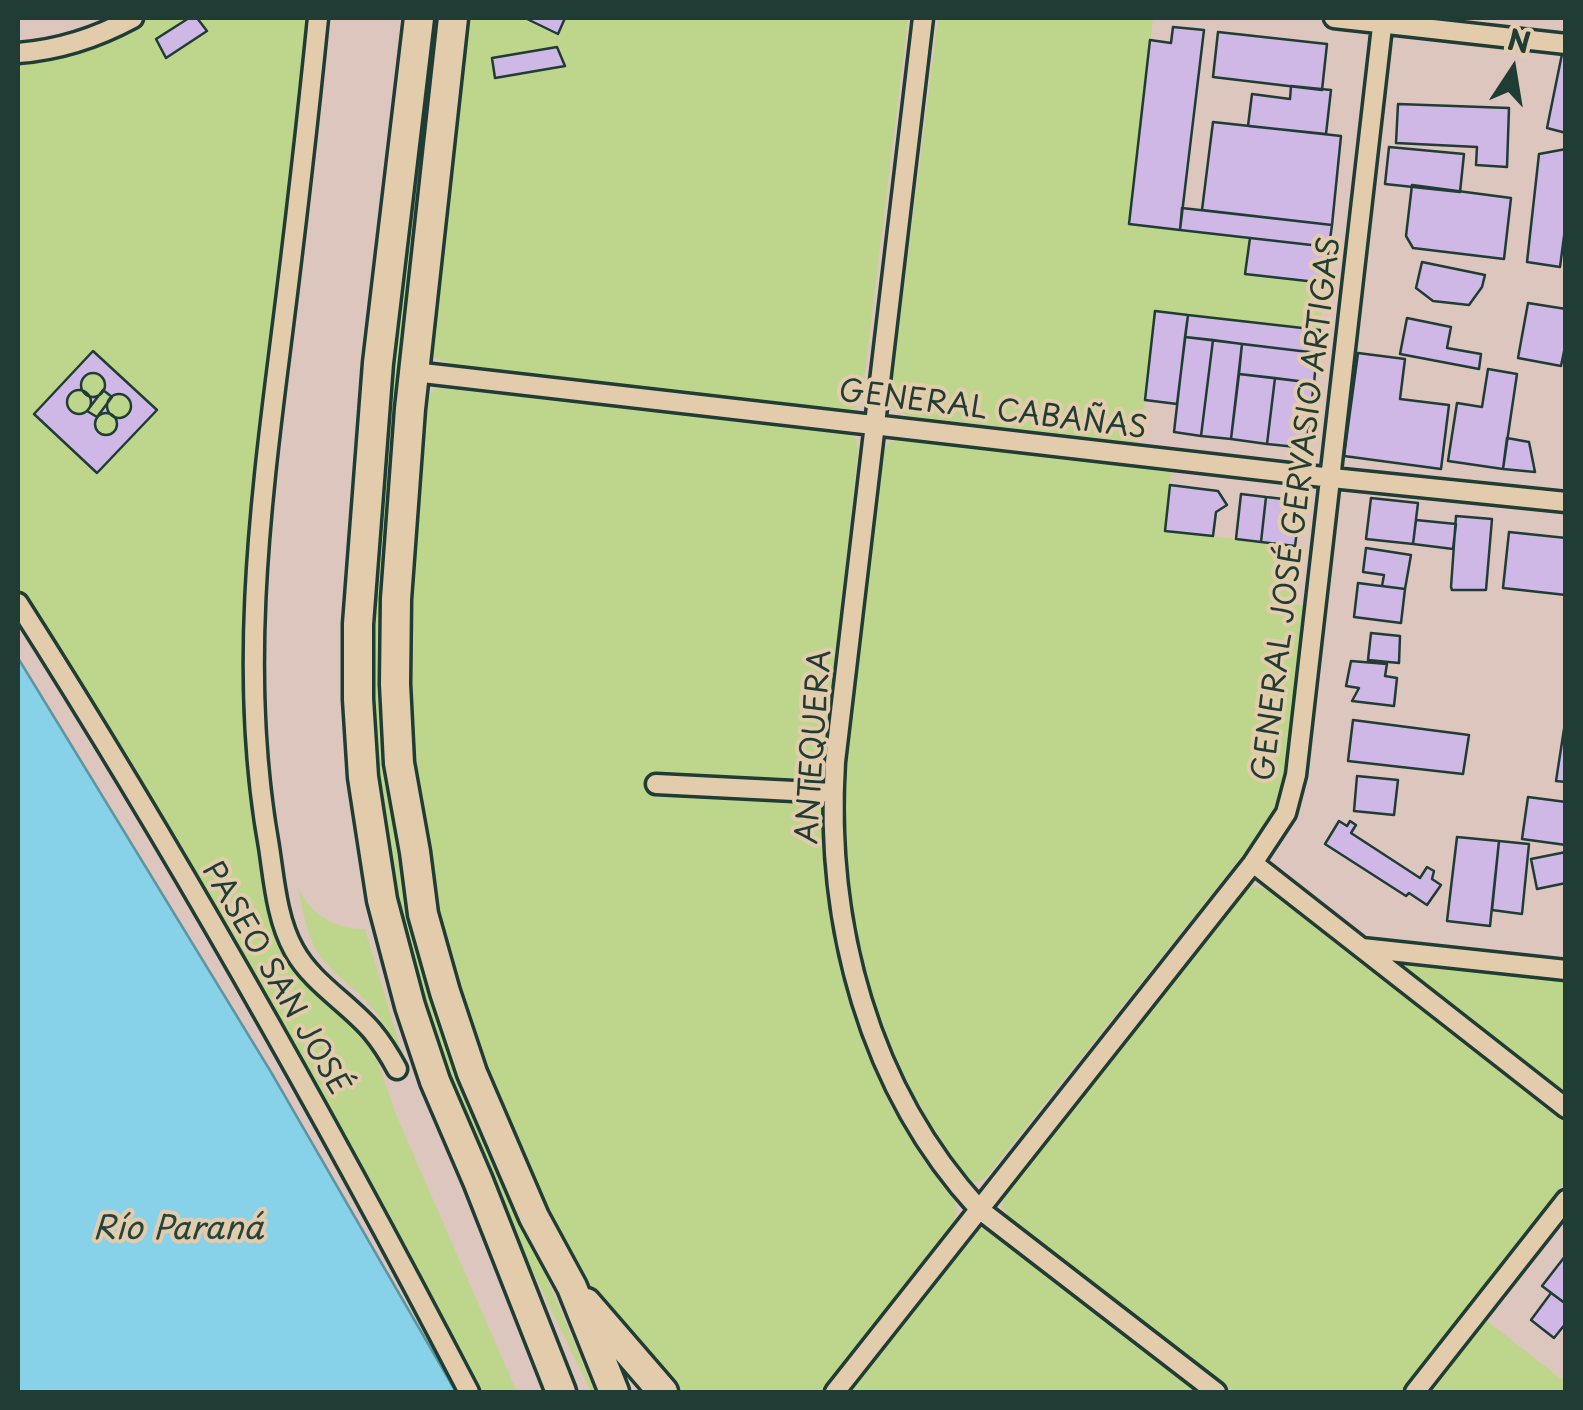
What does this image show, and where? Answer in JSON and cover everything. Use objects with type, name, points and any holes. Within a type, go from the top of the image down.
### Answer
[{"type":"main road","points":[[419,18],[378,362],[358,624],[363,777],[382,900],[410,1006],[435,1081],[561,1392]]},
{"type":"main road","points":[[453,18],[414,372],[396,599],[394,684],[398,763],[423,914],[444,992],[472,1073],[534,1217],[572,1287],[614,1392]]},
{"type":"main road","points":[[572,1287],[663,1392]]},
{"type":"street","points":[[18,53],[68,44],[133,18]]},
{"type":"street","points":[[318,18],[265,467],[254,626],[256,733],[262,810],[277,894],[293,949],[308,970],[371,1030],[397,1069]]},
{"type":"street","name":"ANTEQUERA","points":[[922,18],[833,793],[841,918],[866,1016],[891,1078],[940,1164],[979,1208],[1216,1392]]},
{"type":"street","points":[[1334,18],[1383,20],[1566,44]]},
{"type":"street","name":"GENERAL JOSÉ GERVASIO ARTIGAS","points":[[838,1391],[1253,863],[1286,813],[1293,794],[1332,478],[1383,20]]},
{"type":"street","name":"GENERAL CABAÑAS","points":[[414,372],[1566,502]]},
{"type":"street","name":"PASEO SAN JOSÉ","points":[[18,603],[103,737],[276,1032],[469,1392]]},
{"type":"street","points":[[656,784],[833,793]]},
{"type":"street","points":[[1253,863],[1566,1108]]},
{"type":"street","points":[[1360,948],[1566,970]]},
{"type":"street","points":[[1415,1392],[1566,1200]]},
{"type":"green space","points":[[148,18],[310,18],[257,475],[249,669],[281,937],[357,1026],[376,1057],[397,1117],[517,1392],[478,1392],[386,1216],[249,972],[91,707],[18,593],[18,59],[114,35]]},
{"type":"green space","points":[[432,18],[440,18],[389,476],[381,609],[383,719],[398,861],[415,934],[469,1096],[595,1392],[591,1392],[495,1193],[450,1082],[405,940],[380,811],[373,738],[371,610]]},
{"type":"green space","points":[[464,18],[908,18],[862,396],[856,408],[843,410],[451,364],[435,358],[428,344]]},
{"type":"green space","points":[[938,18],[1153,18],[1129,223],[1250,238],[1246,274],[1325,283],[1320,330],[1156,311],[1140,443],[908,416],[894,410],[890,399]]},
{"type":"green space","points":[[438,388],[843,431],[856,439],[858,452],[823,767],[825,884],[847,996],[866,1050],[890,1103],[919,1153],[954,1200],[957,1211],[953,1222],[821,1392],[674,1392],[596,1295],[562,1243],[525,1168],[478,1052],[456,985],[432,883],[410,725],[408,596],[422,403],[425,396]]},
{"type":"green space","points":[[896,439],[1171,471],[1165,531],[1295,546],[1289,603],[1306,606],[1282,790],[1275,810],[986,1177],[976,1182],[965,1178],[938,1137],[894,1053],[864,965],[847,871],[844,805],[848,750],[882,458],[886,445]]},
{"type":"green space","points":[[297,883],[314,911],[332,923],[365,929],[404,1060],[372,1008],[317,951]]},
{"type":"green space","points":[[1251,886],[1266,889],[1565,1123],[1565,1182],[1400,1392],[1234,1392],[1010,1219],[1002,1206],[1006,1193],[1238,894]]},
{"type":"green space","points":[[1393,962],[1565,982],[1565,1098]]},
{"type":"green space","points":[[979,1209],[1216,1392],[835,1392]]},
{"type":"green space","points":[[1486,1320],[1565,1382],[1565,1392],[1430,1392]]},
{"type":"water","name":"Río Paraná","points":[[18,658],[271,1072],[456,1392],[18,1392]]},
{"type":"building","points":[[189,18],[197,18],[207,31],[166,58],[156,39]]},
{"type":"building","points":[[525,18],[565,18],[558,34]]},
{"type":"building","points":[[1173,27],[1204,30],[1180,230],[1129,224],[1150,40],[1171,43]]},
{"type":"building","points":[[1218,32],[1327,44],[1322,90],[1213,77]]},
{"type":"building","points":[[557,47],[565,66],[495,78],[492,58]]},
{"type":"building","points":[[1562,54],[1566,55],[1566,133],[1547,128]]},
{"type":"building","points":[[1291,86],[1331,90],[1326,134],[1248,126],[1252,94],[1290,99]]},
{"type":"building","points":[[1398,104],[1509,108],[1507,167],[1476,165],[1477,147],[1396,143]]},
{"type":"building","points":[[1213,122],[1341,136],[1332,225],[1202,210]]},
{"type":"building","points":[[1389,147],[1464,154],[1460,192],[1385,184]]},
{"type":"building","points":[[1566,149],[1566,221],[1560,267],[1527,262],[1539,154]]},
{"type":"building","points":[[1412,185],[1511,198],[1504,259],[1413,248],[1406,236]]},
{"type":"building","points":[[1182,208],[1332,225],[1329,247],[1180,230]]},
{"type":"building","points":[[1250,238],[1329,247],[1325,283],[1245,274]]},
{"type":"building","points":[[1422,262],[1485,275],[1482,287],[1469,305],[1433,301],[1416,288]]},
{"type":"building","points":[[1528,303],[1566,309],[1561,366],[1518,358]]},
{"type":"building","points":[[1155,311],[1188,315],[1177,404],[1145,400]]},
{"type":"building","points":[[1188,315],[1320,330],[1317,353],[1185,337]]},
{"type":"building","points":[[1407,318],[1451,327],[1447,348],[1481,354],[1479,369],[1400,354]]},
{"type":"building","points":[[1185,337],[1213,340],[1201,436],[1174,432]]},
{"type":"building","points":[[1213,340],[1242,344],[1231,439],[1201,436]]},
{"type":"building","points":[[1242,344],[1317,353],[1314,383],[1239,374]]},
{"type":"building","points":[[93,351],[157,410],[97,473],[34,414]]},
{"type":"building","points":[[1358,353],[1405,359],[1400,399],[1449,405],[1441,469],[1344,456]]},
{"type":"building","points":[[1488,369],[1517,374],[1503,469],[1448,461],[1457,403],[1482,407]]},
{"type":"building","points":[[93,373],[105,385],[93,397],[81,385]]},
{"type":"building","points":[[1239,374],[1275,378],[1267,444],[1231,439]]},
{"type":"building","points":[[1275,378],[1314,383],[1306,448],[1267,444]]},
{"type":"building","points":[[79,390],[91,402],[79,414],[67,402]]},
{"type":"building","points":[[103,390],[112,397],[97,417],[87,411]]},
{"type":"building","points":[[119,394],[131,406],[119,418],[107,406]]},
{"type":"building","points":[[106,413],[114,416],[114,432],[106,435],[98,432],[95,424],[98,416]]},
{"type":"building","points":[[1507,438],[1529,442],[1535,472],[1503,469]]},
{"type":"building","points":[[1170,485],[1218,491],[1227,505],[1216,512],[1213,536],[1165,531]]},
{"type":"building","points":[[1241,494],[1266,497],[1261,542],[1236,539]]},
{"type":"building","points":[[1266,497],[1301,501],[1295,546],[1261,542]]},
{"type":"building","points":[[1371,498],[1418,503],[1413,544],[1366,539]]},
{"type":"building","points":[[1456,516],[1492,519],[1486,590],[1452,590]]},
{"type":"building","points":[[1416,520],[1456,524],[1453,549],[1413,544]]},
{"type":"building","points":[[1509,532],[1566,538],[1566,595],[1503,588]]},
{"type":"building","points":[[1366,548],[1411,555],[1405,589],[1382,586],[1384,575],[1363,572]]},
{"type":"building","points":[[1358,583],[1405,589],[1401,623],[1354,617]]},
{"type":"building","points":[[1371,633],[1400,636],[1399,663],[1368,660]]},
{"type":"building","points":[[1351,661],[1387,664],[1385,676],[1397,678],[1394,706],[1352,701],[1359,688],[1346,686]]},
{"type":"building","points":[[1353,720],[1469,735],[1463,774],[1348,761]]},
{"type":"building","points":[[1566,729],[1566,782],[1556,781]]},
{"type":"building","points":[[1357,776],[1398,780],[1394,815],[1354,811]]},
{"type":"building","points":[[1528,797],[1566,802],[1566,845],[1522,839]]},
{"type":"building","points":[[1339,821],[1347,826],[1350,821],[1356,825],[1351,833],[1420,878],[1427,867],[1434,871],[1432,879],[1441,885],[1427,905],[1409,893],[1406,896],[1325,844]]},
{"type":"building","points":[[1457,837],[1499,841],[1490,926],[1447,921]]},
{"type":"building","points":[[1499,841],[1529,844],[1522,914],[1492,910]]},
{"type":"building","points":[[1566,852],[1566,883],[1537,889],[1531,859]]},
{"type":"building","points":[[1566,1255],[1566,1304],[1542,1286]]},
{"type":"building","points":[[1551,1293],[1566,1304],[1566,1323],[1554,1338],[1531,1320]]}]
